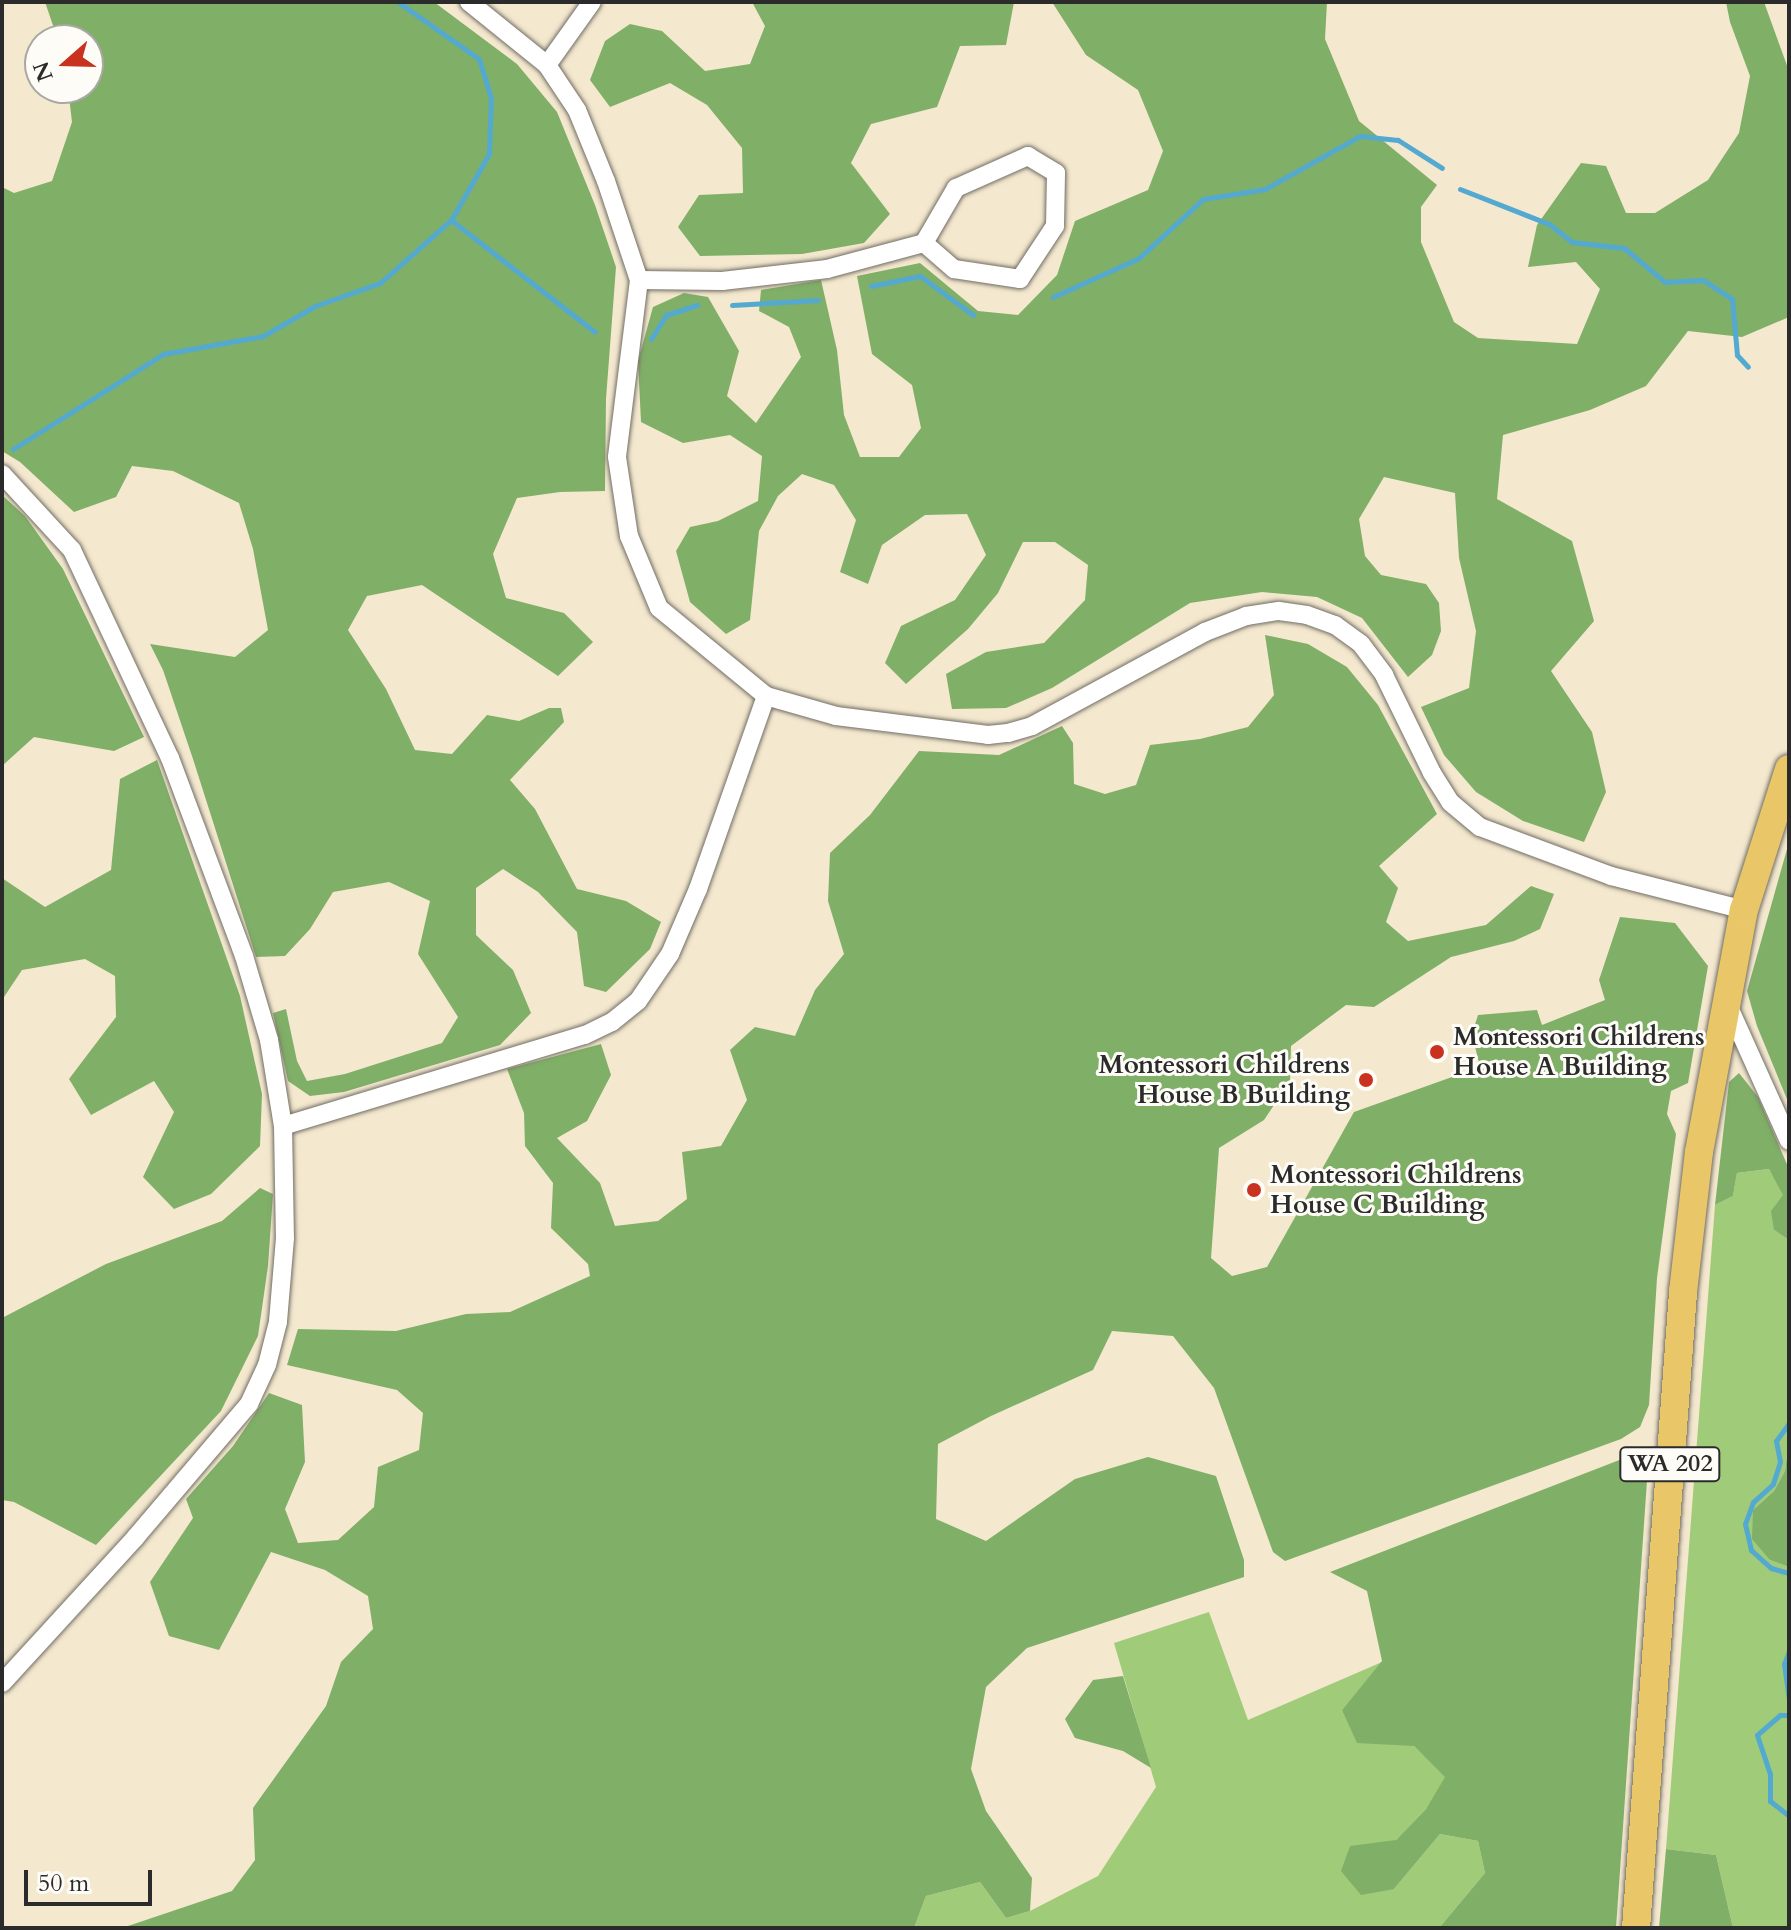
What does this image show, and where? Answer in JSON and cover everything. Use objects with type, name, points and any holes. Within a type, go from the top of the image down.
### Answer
[{"type":"main road","name":"WA 202","points":[[1636,1928],[1683,1292],[1699,1152],[1744,910],[1789,769]]},
{"type":"street","points":[[469,2],[547,65],[577,110],[606,181],[639,280],[617,457],[629,536],[659,608],[766,696],[836,716],[988,735],[1008,733],[1032,726],[1219,627],[1246,616],[1279,611],[1307,615],[1335,625],[1361,644],[1384,675],[1432,773],[1450,802],[1480,827],[1611,876],[1744,910]]},
{"type":"street","points":[[547,65],[592,2]]},
{"type":"street","points":[[639,280],[722,281],[827,269],[924,243],[956,188],[1028,156],[1056,173],[1055,226],[1020,279],[954,269],[924,243]]},
{"type":"street","points":[[2,474],[72,550],[170,758],[253,982],[269,1040],[283,1126],[285,1238],[278,1322],[267,1365],[249,1404],[155,1515],[2,1683]]},
{"type":"street","points":[[283,1126],[585,1035],[612,1022],[638,1001],[670,954],[698,889],[766,696]]},
{"type":"street","points":[[1727,1003],[1789,1141]]},
{"type":"green space","points":[[45,2],[434,2],[517,64],[557,112],[595,205],[616,267],[606,399],[605,491],[560,492],[517,498],[493,554],[506,598],[564,613],[593,642],[558,676],[422,585],[367,596],[348,630],[386,689],[415,750],[452,754],[487,715],[519,721],[549,708],[561,708],[564,722],[510,780],[535,809],[577,889],[626,901],[661,922],[650,949],[606,992],[584,986],[577,932],[538,892],[503,869],[476,888],[476,935],[513,970],[531,1013],[500,1045],[344,1092],[310,1096],[288,1081],[273,1013],[286,1009],[297,1061],[307,1081],[345,1074],[442,1043],[458,1017],[418,954],[430,901],[389,882],[333,892],[310,929],[285,956],[256,957],[163,670],[150,644],[235,657],[268,630],[253,549],[239,503],[173,471],[132,466],[116,497],[74,512],[20,462],[2,451],[2,187],[14,193],[52,181],[72,122],[70,104],[104,104],[104,24],[53,24]]},
{"type":"green space","points":[[752,2],[1014,2],[1006,45],[960,46],[937,107],[871,124],[851,163],[890,214],[864,243],[802,254],[700,256],[678,227],[699,195],[743,193],[742,148],[707,105],[670,83],[610,107],[590,80],[605,41],[630,24],[662,31],[705,71],[750,64],[765,26]]},
{"type":"green space","points":[[1052,2],[1327,2],[1325,39],[1359,121],[1437,185],[1421,207],[1421,242],[1454,322],[1478,338],[1577,344],[1600,289],[1576,262],[1528,267],[1537,225],[1581,163],[1606,166],[1626,213],[1655,213],[1708,180],[1739,133],[1750,76],[1726,2],[1764,2],[1789,71],[1789,317],[1742,337],[1688,331],[1646,386],[1590,410],[1503,435],[1497,499],[1572,541],[1594,621],[1551,671],[1592,732],[1606,792],[1584,842],[1523,821],[1476,792],[1444,755],[1421,707],[1469,688],[1476,631],[1459,558],[1455,493],[1384,477],[1359,519],[1365,556],[1381,575],[1426,584],[1439,603],[1441,631],[1432,655],[1408,677],[1362,618],[1317,597],[1262,592],[1190,603],[1052,688],[1006,708],[952,709],[946,674],[986,652],[1044,643],[1085,600],[1088,565],[1055,542],[1023,542],[998,593],[968,629],[906,684],[885,663],[901,626],[955,600],[986,555],[967,514],[925,515],[882,545],[868,584],[840,572],[856,520],[834,485],[802,474],[778,496],[759,531],[750,620],[726,634],[690,602],[676,551],[690,527],[718,521],[758,501],[762,456],[730,435],[683,443],[641,422],[638,361],[653,307],[684,293],[708,297],[739,351],[727,396],[756,423],[801,357],[789,327],[759,311],[761,290],[821,280],[837,350],[844,415],[860,457],[899,457],[921,428],[912,385],[872,354],[857,276],[920,263],[978,311],[1018,315],[1057,275],[1075,221],[1148,190],[1163,151],[1138,90],[1086,55]]},
{"type":"green space","points":[[2,495],[25,516],[63,569],[144,737],[114,751],[34,737],[2,766]]},
{"type":"green space","points":[[1265,635],[1308,644],[1347,667],[1378,705],[1437,814],[1379,866],[1398,888],[1386,922],[1408,941],[1486,925],[1531,886],[1554,894],[1540,929],[1514,941],[1451,957],[1374,1007],[1346,1005],[1291,1046],[1290,1081],[1264,1120],[1219,1148],[1211,1258],[1232,1276],[1267,1267],[1354,1112],[1480,1067],[1472,1034],[1478,1015],[1537,1010],[1542,1025],[1605,1000],[1599,980],[1620,917],[1675,923],[1708,966],[1688,1083],[1671,1091],[1667,1114],[1676,1134],[1657,1278],[1649,1405],[1640,1427],[1621,1439],[1285,1561],[1273,1552],[1214,1388],[1173,1336],[1112,1331],[1093,1370],[991,1416],[938,1444],[936,1519],[986,1541],[1075,1479],[1148,1457],[1216,1476],[1244,1560],[1244,1577],[1027,1648],[986,1687],[971,1769],[986,1811],[1032,1878],[1030,1911],[1006,1918],[980,1882],[926,1896],[914,1928],[122,1928],[232,1891],[255,1860],[253,1808],[326,1706],[341,1662],[373,1629],[368,1596],[325,1570],[271,1552],[219,1650],[169,1636],[150,1582],[193,1518],[186,1499],[233,1446],[269,1393],[302,1405],[305,1462],[285,1509],[298,1543],[338,1540],[374,1507],[378,1467],[419,1450],[423,1413],[397,1390],[287,1365],[298,1329],[396,1331],[466,1314],[510,1312],[590,1276],[588,1264],[551,1228],[553,1183],[525,1146],[524,1113],[507,1069],[601,1044],[611,1075],[587,1121],[557,1138],[600,1183],[615,1226],[658,1221],[687,1199],[682,1152],[721,1146],[747,1100],[730,1050],[755,1027],[795,1036],[815,990],[844,954],[828,901],[830,853],[870,815],[919,751],[999,755],[1062,726],[1073,743],[1074,784],[1105,794],[1136,785],[1150,745],[1200,739],[1248,727],[1274,695]]},
{"type":"green space","points":[[157,760],[240,996],[262,1094],[260,1146],[211,1194],[174,1209],[143,1177],[174,1112],[154,1081],[91,1115],[69,1079],[116,1017],[115,976],[85,959],[22,970],[2,1000],[2,878],[45,907],[111,870],[120,779]]},
{"type":"green space","points":[[1789,842],[1789,1104],[1757,1026],[1747,991]]},
{"type":"green space","points":[[1739,1073],[1758,1097],[1789,1169],[1789,1240],[1774,1230],[1771,1211],[1783,1195],[1769,1169],[1737,1173],[1733,1196],[1715,1205],[1729,1082]]},
{"type":"green space","points":[[1769,1169],[1784,1195],[1774,1230],[1789,1240],[1789,1439],[1785,1471],[1774,1491],[1753,1510],[1770,1560],[1789,1567],[1789,1928],[1733,1928],[1716,1855],[1666,1849],[1715,1205],[1733,1196],[1737,1173]]},
{"type":"green space","points":[[260,1188],[273,1194],[268,1266],[258,1336],[221,1411],[96,1545],[14,1502],[2,1500],[2,1318],[106,1264],[222,1221]]},
{"type":"green space","points":[[1789,1439],[1789,1567],[1770,1560],[1752,1539],[1753,1510],[1774,1491],[1785,1471]]},
{"type":"green space","points":[[1622,1459],[1639,1460],[1647,1481],[1616,1928],[1439,1928],[1485,1873],[1478,1841],[1440,1834],[1394,1889],[1361,1895],[1341,1871],[1350,1846],[1396,1840],[1426,1809],[1445,1777],[1414,1746],[1357,1743],[1342,1710],[1382,1661],[1367,1591],[1330,1572]]},
{"type":"green space","points":[[1209,1612],[1248,1720],[1382,1662],[1342,1710],[1414,1746],[1446,1777],[1426,1809],[1396,1840],[1394,1889],[1440,1834],[1478,1841],[1485,1873],[1439,1928],[914,1928],[926,1896],[980,1882],[1006,1918],[1030,1911],[1098,1876],[1156,1787],[1114,1643]]},
{"type":"green space","points":[[1123,1676],[1151,1768],[1123,1751],[1075,1738],[1065,1719],[1093,1680]]},
{"type":"green space","points":[[1666,1849],[1716,1855],[1733,1928],[1659,1928]]},
{"type":"waterway","points":[[13,449],[163,354],[263,336],[315,306],[380,283],[451,220],[489,154],[491,98],[479,59],[398,2]]},
{"type":"waterway","points":[[1053,297],[1139,258],[1203,199],[1265,189],[1360,136],[1398,140],[1442,168]]},
{"type":"waterway","points":[[1460,189],[1549,224],[1572,242],[1624,248],[1665,282],[1703,280],[1732,299],[1737,355],[1748,367]]},
{"type":"waterway","points":[[451,220],[595,332]]},
{"type":"waterway","points":[[871,286],[920,276],[973,315]]},
{"type":"waterway","points":[[732,305],[818,300]]},
{"type":"waterway","points":[[651,339],[666,315],[697,305]]},
{"type":"waterway","points":[[1789,1423],[1776,1441],[1780,1462],[1773,1484],[1753,1502],[1745,1524],[1751,1550],[1771,1568],[1789,1573]]},
{"type":"waterway","points":[[1789,1651],[1784,1664],[1789,1699]]},
{"type":"waterway","points":[[1789,1715],[1780,1715],[1757,1735],[1770,1774],[1770,1801],[1789,1816]]},
{"type":"place","name":"Montessori Childrens House A Building","points":[[1437,1052]]},
{"type":"place","name":"Montessori Childrens House B Building","points":[[1366,1080]]},
{"type":"place","name":"Montessori Childrens House C Building","points":[[1254,1190]]}]
